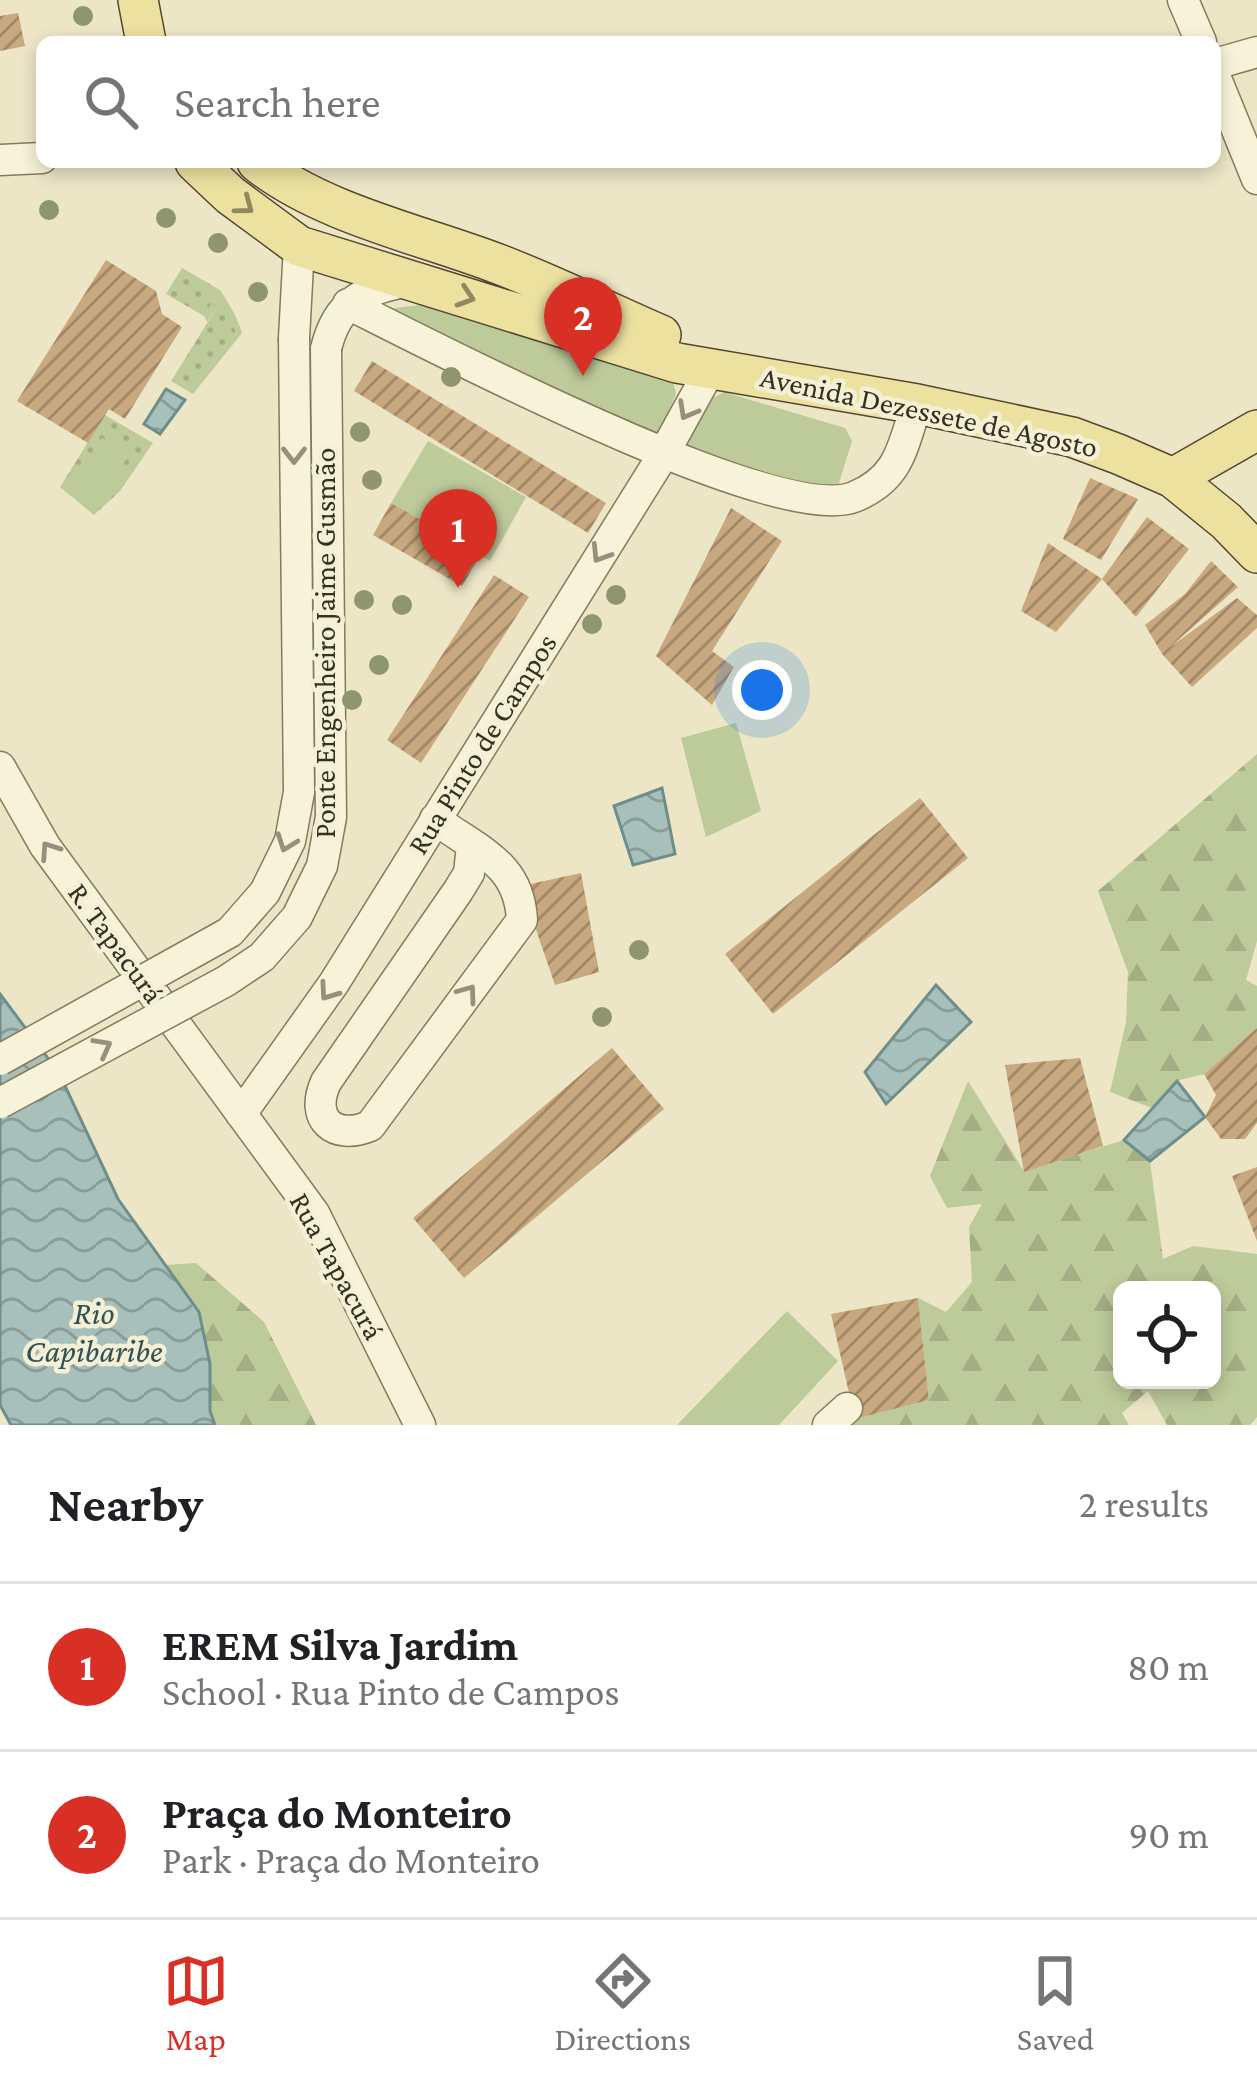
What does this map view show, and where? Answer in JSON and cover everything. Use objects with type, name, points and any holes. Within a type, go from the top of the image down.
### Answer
[{"type":"main road","name":"Avenida Dezessete de Agosto","points":[[201,168],[299,246],[677,363],[917,404],[1072,437],[1173,478],[1257,553]]},
{"type":"main road","name":"Avenida Dezessete de Agosto","points":[[267,168],[312,196],[500,265],[668,338],[712,367]]},
{"type":"main road","points":[[299,246],[333,243],[477,268],[500,265]]},
{"type":"main road","points":[[1173,478],[1257,430]]},
{"type":"street","points":[[1183,0],[1198,36]]},
{"type":"street","points":[[1221,62],[1257,52]]},
{"type":"street","points":[[1221,91],[1257,179]]},
{"type":"street","points":[[0,160],[36,158]]},
{"type":"street","name":"Ponte Engenheiro Jaime Gusmão","points":[[0,1060],[230,932],[265,892],[290,841],[299,792],[294,338],[299,246]]},
{"type":"street","points":[[348,304],[377,286],[414,280]]},
{"type":"street","points":[[348,304],[663,455],[821,502],[856,496],[893,472],[917,404]]},
{"type":"street","name":"Ponte Engenheiro Jaime Gusmão","points":[[0,1102],[262,957],[297,917],[322,866],[331,818],[326,349],[334,323],[348,304]]},
{"type":"street","name":"Rua Pinto de Campos","points":[[241,1114],[334,983],[663,455],[712,367]]},
{"type":"street","name":"R. Tapacurá","points":[[0,767],[45,846],[241,1114]]},
{"type":"street","points":[[435,819],[511,874],[521,897],[522,920],[370,1126],[341,1132],[320,1112],[326,1082],[458,891],[469,873],[472,846]]},
{"type":"street","name":"Rua Tapacurá","points":[[241,1114],[314,1214],[420,1425]]},
{"type":"green space","points":[[182,268],[220,290],[204,316],[166,294]]},
{"type":"green space","points":[[220,290],[232,310],[242,333],[193,394],[173,378],[192,389],[236,333],[224,297],[207,322],[204,316]]},
{"type":"green space","points":[[224,296],[236,333],[192,389],[173,378]]},
{"type":"green space","points":[[428,304],[673,382],[676,394],[657,440],[386,309]]},
{"type":"green space","points":[[724,392],[845,428],[852,441],[835,496],[679,446],[709,400]]},
{"type":"green space","points":[[105,415],[153,443],[120,491],[94,515],[60,487]]},
{"type":"green space","points":[[102,438],[129,455],[97,508],[70,491]]},
{"type":"green space","points":[[428,441],[526,497],[490,561],[391,503]]},
{"type":"green space","points":[[736,723],[761,811],[706,837],[681,738]]},
{"type":"green space","points":[[1257,754],[1257,941],[1246,980],[1257,986],[1257,1028],[1204,1074],[1176,1081],[1152,1108],[1110,1092],[1126,1022],[1128,972],[1098,891]]},
{"type":"green space","points":[[968,1081],[1024,1171],[1124,1140],[1150,1161],[1163,1259],[1193,1246],[1257,1254],[1257,1417],[1250,1425],[1167,1425],[1148,1391],[1122,1413],[1129,1425],[847,1425],[929,1400],[918,1298],[946,1312],[972,1282],[969,1227],[982,1204],[947,1208],[930,1176]]},
{"type":"green space","points":[[196,1263],[264,1322],[316,1425],[215,1425],[201,1326],[166,1265]]},
{"type":"green space","points":[[787,1311],[838,1361],[779,1425],[677,1425]]},
{"type":"water","points":[[166,389],[185,400],[160,434],[144,424]]},
{"type":"water","points":[[662,788],[675,854],[633,865],[614,806]]},
{"type":"water","points":[[936,985],[971,1022],[886,1104],[865,1072]]},
{"type":"water","name":"Rio Capibaribe","points":[[0,994],[59,1073],[118,1199],[199,1312],[210,1364],[210,1411],[215,1425],[11,1425],[0,1405]]},
{"type":"water","points":[[1177,1081],[1205,1117],[1150,1161],[1124,1140]]},
{"type":"building","points":[[18,13],[25,46],[0,51],[0,16]]},
{"type":"building","points":[[106,260],[156,291],[162,314],[182,327],[125,419],[109,409],[88,443],[17,401]]},
{"type":"building","points":[[372,361],[606,503],[588,533],[354,391]]},
{"type":"building","points":[[1090,478],[1138,499],[1101,560],[1063,539]]},
{"type":"building","points":[[391,503],[481,554],[462,586],[373,535]]},
{"type":"building","points":[[731,508],[782,541],[712,651],[734,667],[712,705],[656,656]]},
{"type":"building","points":[[1147,517],[1189,549],[1136,617],[1102,579]]},
{"type":"building","points":[[1048,543],[1102,579],[1056,632],[1021,611]]},
{"type":"building","points":[[1211,561],[1238,587],[1169,648],[1237,598],[1257,615],[1257,628],[1192,687],[1162,654],[1145,625],[1185,594]]},
{"type":"building","points":[[494,575],[529,597],[421,763],[387,740]]},
{"type":"building","points":[[920,798],[968,858],[773,1014],[725,954]]},
{"type":"building","points":[[581,873],[599,972],[555,985],[521,886]]},
{"type":"building","points":[[1257,1028],[1257,1123],[1245,1139],[1221,1139],[1205,1117],[1216,1095],[1204,1074]]},
{"type":"building","points":[[612,1048],[664,1109],[464,1278],[413,1218]]},
{"type":"building","points":[[1080,1058],[1103,1146],[1024,1172],[1005,1065]]},
{"type":"building","points":[[1257,1167],[1257,1241],[1232,1176]]},
{"type":"building","points":[[918,1298],[929,1400],[855,1419],[831,1314]]},
{"type":"place","name":"Praça do Monteiro","points":[[583,376]]},
{"type":"place","name":"EREM Silva Jardim","points":[[458,588]]}]
